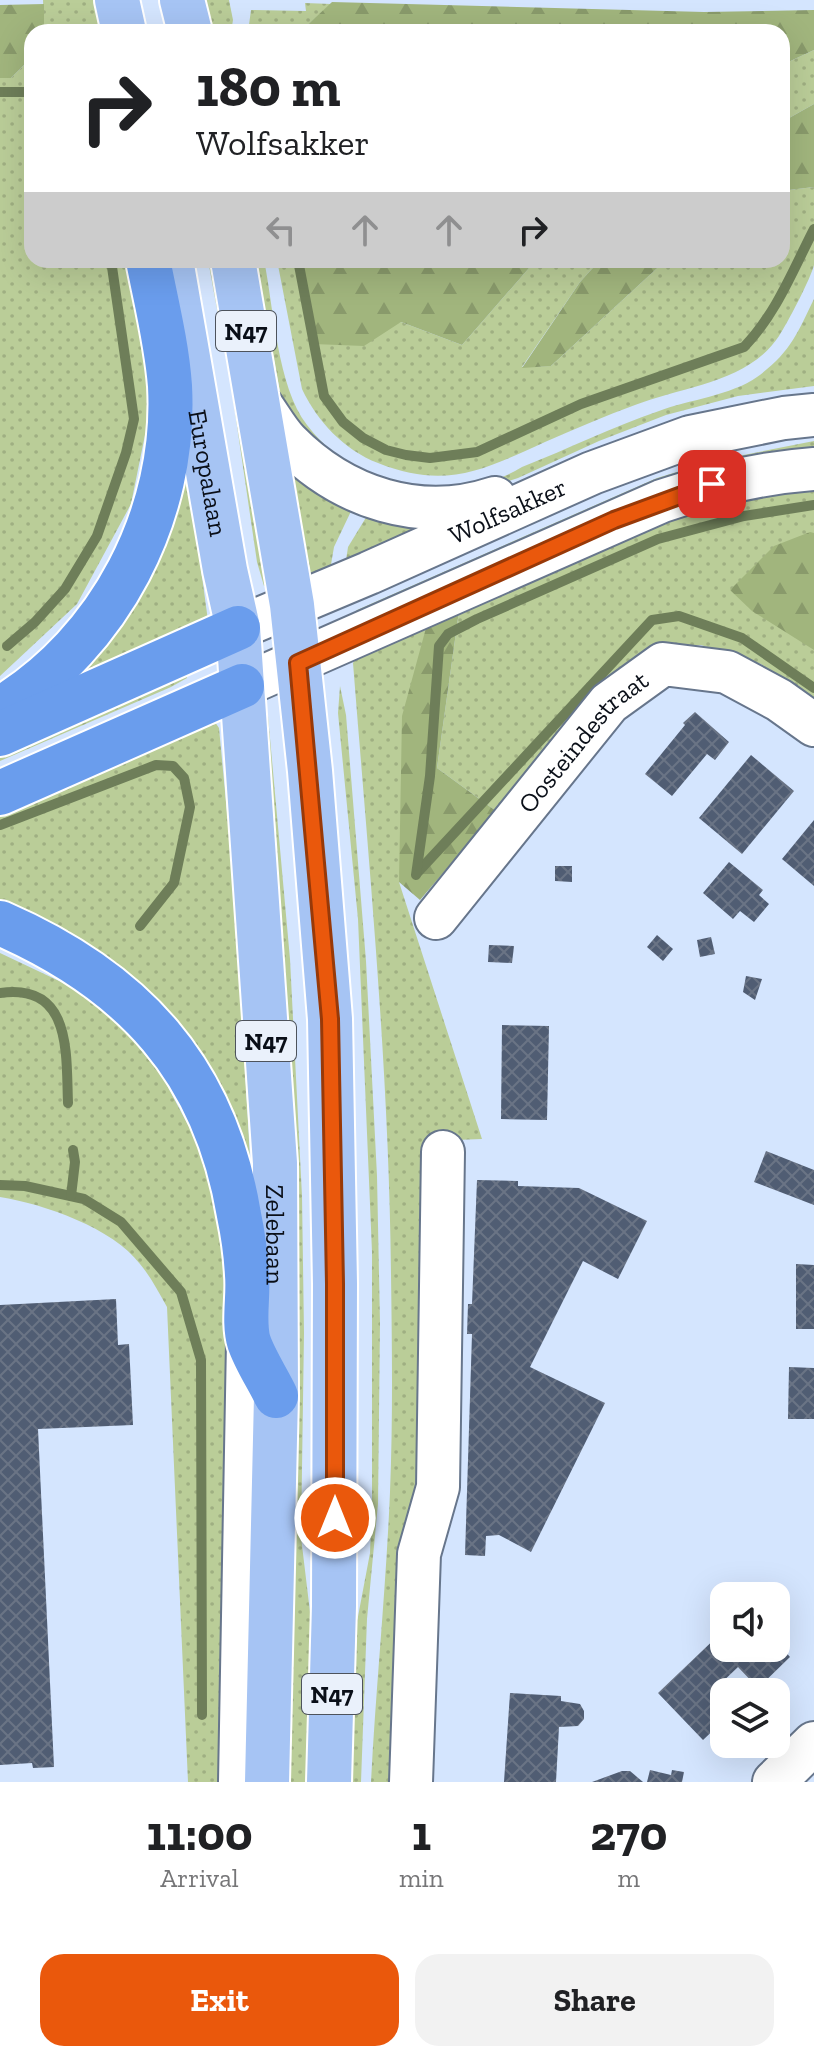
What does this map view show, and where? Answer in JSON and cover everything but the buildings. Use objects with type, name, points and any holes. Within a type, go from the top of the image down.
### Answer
[{"type":"highway","points":[[0,709],[18,699],[53,670],[88,634],[117,594],[156,509],[166,460],[170,386],[149,268]]},
{"type":"highway","points":[[0,734],[238,628]]},
{"type":"highway","points":[[0,793],[242,686]]},
{"type":"highway","points":[[0,923],[79,963],[110,987],[146,1019],[173,1049],[200,1093],[219,1135],[239,1214],[248,1275],[248,1341],[276,1396]]},
{"type":"main road","points":[[117,0],[122,24]]},
{"type":"main road","points":[[182,0],[188,24]]},
{"type":"main road","name":"Europalaan","points":[[172,268],[238,628],[242,686]]},
{"type":"main road","name":"N47","points":[[234,268],[292,605],[330,1019],[334,1590],[329,1782]]},
{"type":"main road","name":"Zelebaan","points":[[242,686],[275,1163],[276,1396],[267,1782]]},
{"type":"street","name":"Wolfsakker","points":[[259,402],[286,440],[345,485],[386,503],[436,510],[471,506],[498,497],[673,422],[712,414],[799,416]]},
{"type":"street","name":"Wolfsakker","points":[[238,628],[592,473],[690,437],[799,416]]},
{"type":"street","name":"Wolfsakker","points":[[242,686],[662,501],[712,484],[779,471],[814,469]]},
{"type":"street","name":"Oosteindestraat","points":[[436,918],[609,703],[663,664],[727,672],[779,700],[814,725]]},
{"type":"street","points":[[411,1782],[419,1554],[438,1487],[443,1152]]},
{"type":"street","points":[[240,1782],[248,1341]]},
{"type":"green space","points":[[43,0],[95,0],[100,24],[44,24]]},
{"type":"green space","points":[[201,0],[229,0],[232,24],[207,24]]},
{"type":"green space","points":[[332,2],[704,12],[814,10],[814,50],[790,61],[790,24],[309,24]]},
{"type":"green space","points":[[305,3],[331,4],[309,24],[249,24],[251,10],[306,11]]},
{"type":"green space","points":[[44,4],[44,24],[24,24],[24,65],[11,78],[0,78],[0,5]]},
{"type":"green space","points":[[814,50],[814,104],[790,118],[790,61]]},
{"type":"green space","points":[[24,65],[24,268],[136,268],[143,307],[151,421],[145,435],[131,504],[77,604],[0,676],[0,78],[11,78]]},
{"type":"green space","points":[[814,104],[814,187],[790,190],[790,118]]},
{"type":"green space","points":[[814,187],[814,265],[808,280],[779,336],[766,352],[750,364],[713,381],[624,409],[483,468],[444,476],[402,471],[354,450],[324,423],[302,389],[279,268],[299,268],[313,344],[401,322],[462,345],[529,268],[593,268],[522,367],[551,366],[657,268],[790,268],[790,190]]},
{"type":"green space","points":[[209,268],[217,268],[267,583],[264,586],[257,562],[231,385]]},
{"type":"green space","points":[[257,268],[265,268],[283,369],[297,409],[321,441],[371,482],[298,429],[281,397]]},
{"type":"green space","points":[[299,268],[529,268],[462,345],[401,322],[364,346],[313,344]]},
{"type":"green space","points":[[593,268],[657,268],[551,366],[522,368]]},
{"type":"green space","points":[[814,299],[814,386],[738,396],[666,415],[518,478],[487,488],[460,494],[430,490],[500,478],[642,417],[747,383],[785,351]]},
{"type":"green space","points":[[814,441],[814,455],[349,618],[357,610],[657,478],[713,461]]},
{"type":"green space","points":[[182,458],[188,473],[209,628],[47,696]]},
{"type":"green space","points":[[291,467],[354,505],[334,547],[329,576],[312,579],[306,568]]},
{"type":"green space","points":[[814,482],[814,704],[761,664],[701,645],[651,650],[496,811],[437,768],[460,604],[655,517]]},
{"type":"green space","points":[[370,511],[446,523],[344,574],[348,547]]},
{"type":"green space","points":[[814,533],[814,650],[752,611],[730,590],[774,546]]},
{"type":"green space","points":[[460,604],[437,768],[496,811],[420,900],[399,882],[402,716],[429,617]]},
{"type":"green space","points":[[429,617],[399,882],[482,1139],[428,1141],[414,1527],[400,1782],[371,1782],[390,1492],[391,1274],[382,1045],[353,663],[356,657]]},
{"type":"green space","points":[[187,671],[187,678],[171,687],[0,761],[0,752]]},
{"type":"green space","points":[[340,686],[346,715],[366,961],[377,1176],[380,1323],[378,1504],[367,1619],[361,1782],[349,1782],[353,1643],[370,1553],[372,1252],[358,919],[338,713]]},
{"type":"green space","points":[[263,709],[268,716],[290,959],[302,1196],[304,1333],[301,1537],[313,1637],[309,1782],[286,1782]]},
{"type":"green space","points":[[213,719],[219,728],[236,907],[251,1176],[65,932],[36,916],[0,903],[0,810]]},
{"type":"green space","points":[[0,953],[74,988],[122,1027],[162,1076],[195,1138],[215,1203],[225,1273],[224,1318],[233,1330],[224,1782],[188,1782],[167,1307],[140,1264],[113,1239],[57,1212],[0,1197]]},
{"type":"waterway","points":[[0,92],[24,92]]},
{"type":"waterway","points":[[300,268],[324,396],[343,422],[363,438],[386,450],[430,458],[477,452],[581,404],[744,347],[775,306],[814,229]]},
{"type":"waterway","points":[[7,646],[35,622],[65,589],[97,536],[126,453],[134,419],[112,268]]},
{"type":"waterway","points":[[416,875],[430,776],[439,646],[448,634],[658,539],[744,516],[814,505]]},
{"type":"waterway","points":[[417,873],[652,620],[679,616],[742,638],[814,688]]},
{"type":"waterway","points":[[0,825],[156,765],[173,766],[184,778],[190,807],[174,883],[140,926]]},
{"type":"waterway","points":[[0,993],[24,993],[41,999],[53,1010],[65,1044],[68,1103]]},
{"type":"waterway","points":[[71,1196],[75,1162],[73,1150]]},
{"type":"waterway","points":[[0,1185],[25,1186],[84,1199],[121,1222],[181,1292],[201,1360],[202,1715]]},
{"type":"route","points":[[335,1518],[330,1019],[298,663],[614,520],[712,484]]}]
